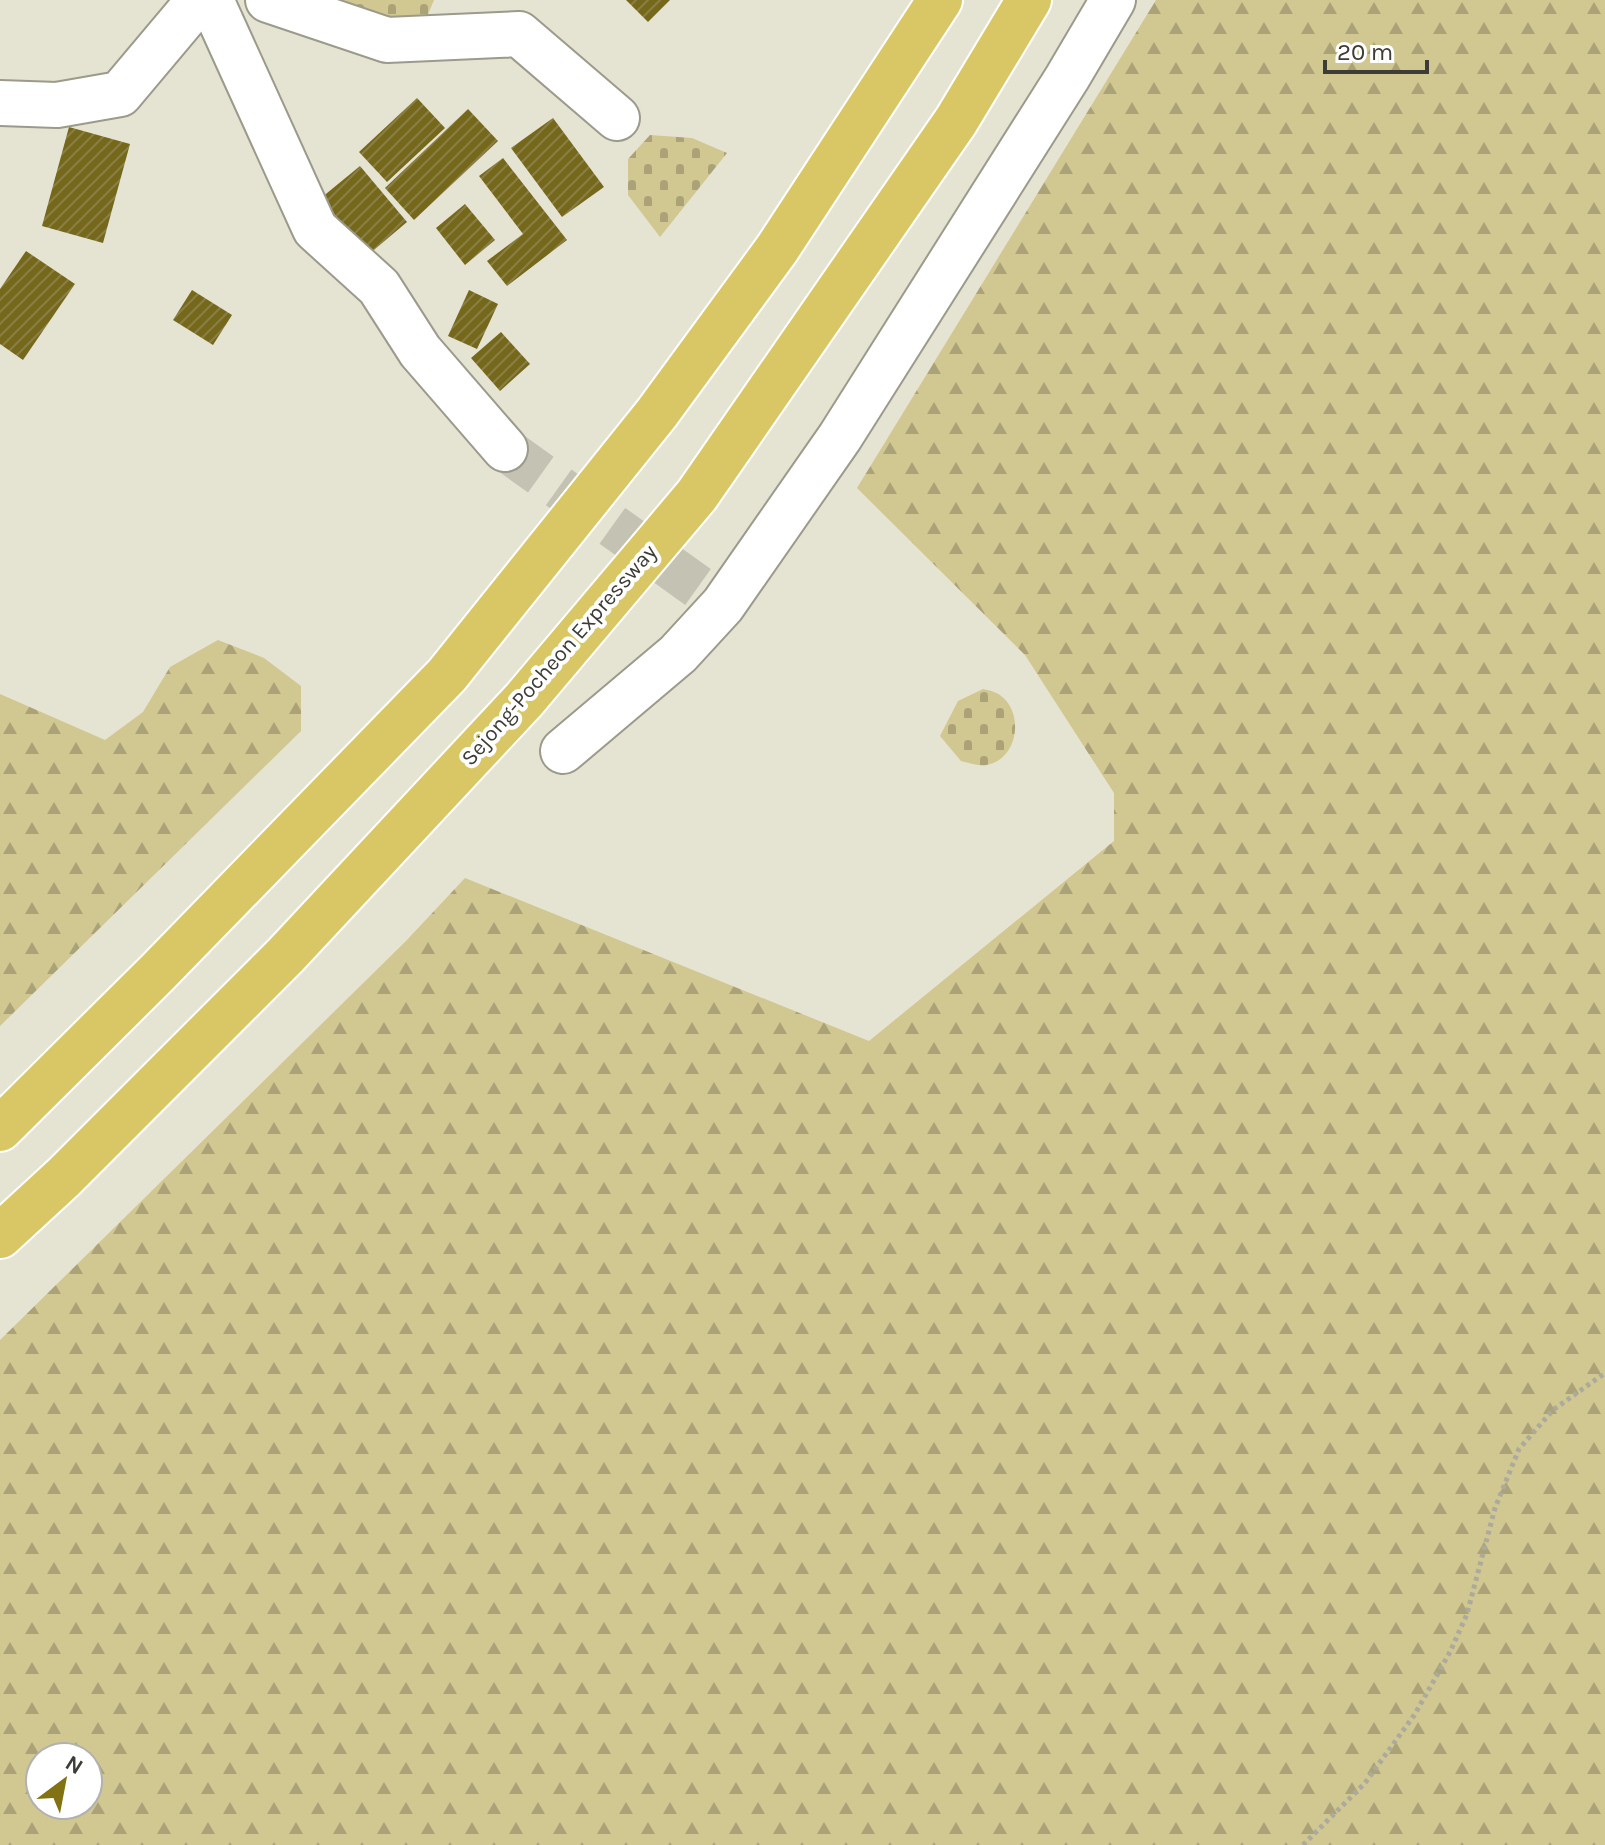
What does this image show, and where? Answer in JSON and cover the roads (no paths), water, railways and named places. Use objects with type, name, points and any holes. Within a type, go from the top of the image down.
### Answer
[{"type":"highway","points":[[0,1129],[158,972],[447,675],[657,413],[777,249],[940,0]]},
{"type":"highway","name":"Sejong-Pocheon Expressway","points":[[0,1236],[64,1177],[286,955],[524,700],[697,495],[956,121],[1029,0]]},
{"type":"lane","points":[[0,103],[57,105],[120,94],[199,0]]},
{"type":"lane","points":[[211,0],[315,229],[379,287],[420,351],[505,449]]},
{"type":"lane","points":[[268,0],[387,40],[519,34],[617,118]]},
{"type":"lane","points":[[563,751],[678,654],[710,596],[840,437],[1113,0]]},
{"type":"tunnel","points":[[505,449],[698,587]]}]
